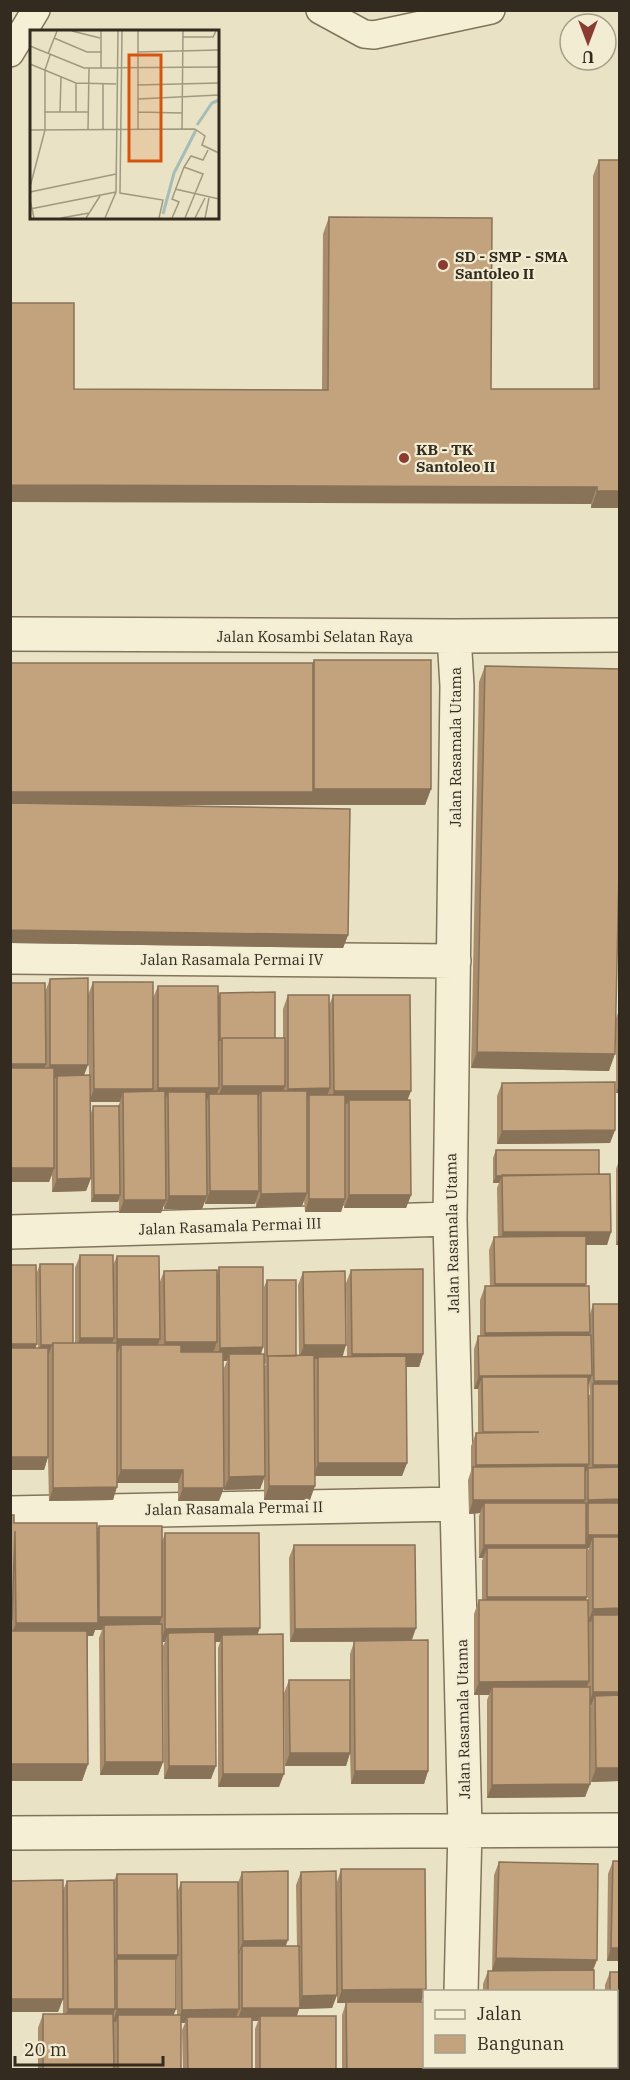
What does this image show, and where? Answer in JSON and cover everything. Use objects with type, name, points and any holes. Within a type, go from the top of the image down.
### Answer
[{"type":"street","name":"Jalan Kosambi Selatan Raya","points":[[10,634],[620,635]]},
{"type":"street","name":"Jalan Rasamala Utama","points":[[454,636],[457,686],[450,1219],[465,1829],[461,1990]]},
{"type":"street","name":"Jalan Rasamala Permai IV","points":[[10,957],[454,961]]},
{"type":"street","name":"Jalan Rasamala Permai III","points":[[10,1232],[450,1219]]},
{"type":"street","name":"Jalan Rasamala Permai II","points":[[10,1513],[458,1504]]},
{"type":"street","points":[[10,1833],[620,1830]]},
{"type":"lane","points":[[10,53],[36,10]]},
{"type":"lane","points":[[320,10],[364,34],[374,35],[491,10]]},
{"type":"building","points":[[599,160],[620,160],[620,491],[597,491],[597,487],[10,485],[10,303],[74,303],[74,389],[328,390],[329,217],[492,218],[491,389],[599,389]]},
{"type":"building","points":[[314,660],[431,660],[431,789],[314,789]]},
{"type":"building","points":[[10,663],[313,663],[313,792],[10,792]]},
{"type":"building","points":[[485,666],[620,669],[620,822],[615,1054],[477,1052]]},
{"type":"building","points":[[10,803],[350,809],[348,935],[10,930]]},
{"type":"building","points":[[88,978],[88,1065],[50,1065],[50,979]]},
{"type":"building","points":[[93,982],[153,982],[153,1089],[94,1089]]},
{"type":"building","points":[[10,983],[45,983],[46,1064],[10,1064]]},
{"type":"building","points":[[158,986],[218,986],[219,1088],[158,1088]]},
{"type":"building","points":[[275,992],[275,1038],[222,1038],[220,1040],[220,993]]},
{"type":"building","points":[[288,995],[329,995],[330,1088],[288,1089]]},
{"type":"building","points":[[333,995],[410,995],[411,1091],[334,1091]]},
{"type":"building","points":[[222,1038],[285,1038],[285,1086],[222,1086]]},
{"type":"building","points":[[10,1068],[54,1068],[54,1168],[10,1168]]},
{"type":"building","points":[[90,1075],[91,1178],[57,1179],[57,1076]]},
{"type":"building","points":[[615,1082],[615,1130],[502,1131],[502,1083]]},
{"type":"building","points":[[165,1091],[166,1200],[124,1200],[123,1092]]},
{"type":"building","points":[[261,1091],[307,1091],[307,1193],[261,1194]]},
{"type":"building","points":[[168,1092],[206,1092],[207,1196],[169,1196]]},
{"type":"building","points":[[209,1094],[258,1094],[259,1191],[210,1191]]},
{"type":"building","points":[[309,1095],[345,1095],[345,1199],[309,1199]]},
{"type":"building","points":[[349,1100],[410,1100],[411,1195],[349,1195]]},
{"type":"building","points":[[93,1106],[119,1106],[120,1195],[94,1195]]},
{"type":"building","points":[[496,1150],[599,1150],[599,1174],[496,1176]]},
{"type":"building","points":[[610,1174],[611,1232],[503,1232],[502,1175]]},
{"type":"building","points":[[586,1236],[586,1284],[495,1284],[494,1237]]},
{"type":"building","points":[[80,1255],[113,1255],[114,1338],[80,1338]]},
{"type":"building","points":[[117,1256],[159,1256],[160,1339],[117,1339]]},
{"type":"building","points":[[40,1264],[73,1264],[73,1343],[41,1345]]},
{"type":"building","points":[[10,1265],[36,1265],[37,1344],[10,1344]]},
{"type":"building","points":[[219,1267],[263,1267],[263,1347],[220,1348]]},
{"type":"building","points":[[423,1269],[423,1354],[352,1354],[351,1270]]},
{"type":"building","points":[[217,1270],[217,1342],[165,1342],[164,1271]]},
{"type":"building","points":[[345,1271],[346,1345],[304,1345],[303,1272]]},
{"type":"building","points":[[267,1280],[296,1280],[296,1356],[267,1356]]},
{"type":"building","points":[[485,1286],[589,1286],[590,1332],[485,1333]]},
{"type":"building","points":[[593,1304],[620,1304],[620,1381],[594,1381]]},
{"type":"building","points":[[591,1335],[592,1375],[479,1376],[478,1336]]},
{"type":"building","points":[[53,1343],[117,1343],[117,1487],[53,1488]]},
{"type":"building","points":[[121,1345],[181,1345],[181,1352],[223,1352],[224,1488],[183,1488],[183,1470],[121,1470]]},
{"type":"building","points":[[10,1348],[48,1348],[48,1457],[10,1457]]},
{"type":"building","points":[[229,1354],[264,1354],[265,1476],[229,1477]]},
{"type":"building","points":[[314,1355],[315,1486],[269,1486],[268,1356]]},
{"type":"building","points":[[406,1356],[407,1463],[318,1463],[318,1357]]},
{"type":"building","points":[[482,1377],[588,1377],[589,1464],[476,1465],[476,1433],[539,1432],[483,1432]]},
{"type":"building","points":[[593,1384],[620,1384],[620,1465],[593,1465]]},
{"type":"building","points":[[585,1466],[585,1500],[473,1500],[473,1467]]},
{"type":"building","points":[[620,1467],[620,1499],[588,1500],[588,1468]]},
{"type":"building","points":[[484,1503],[586,1503],[586,1545],[484,1545]]},
{"type":"building","points":[[588,1503],[620,1503],[620,1535],[588,1535]]},
{"type":"building","points":[[10,1515],[14,1515],[14,1523],[97,1523],[98,1623],[16,1623],[15,1531],[12,1619],[10,1619]]},
{"type":"building","points":[[99,1526],[162,1526],[162,1617],[99,1617]]},
{"type":"building","points":[[165,1533],[259,1533],[260,1628],[165,1629]]},
{"type":"building","points":[[593,1537],[620,1537],[620,1608],[593,1609]]},
{"type":"building","points":[[294,1545],[415,1545],[416,1628],[295,1629]]},
{"type":"building","points":[[487,1548],[587,1548],[587,1597],[487,1597]]},
{"type":"building","points":[[479,1600],[588,1600],[589,1681],[479,1682]]},
{"type":"building","points":[[593,1615],[620,1615],[620,1692],[593,1692]]},
{"type":"building","points":[[162,1624],[163,1762],[105,1762],[104,1625]]},
{"type":"building","points":[[10,1631],[87,1631],[88,1764],[10,1764]]},
{"type":"building","points":[[215,1632],[216,1766],[169,1766],[168,1633]]},
{"type":"building","points":[[283,1634],[284,1774],[223,1774],[222,1635]]},
{"type":"building","points":[[428,1640],[428,1771],[355,1771],[354,1641]]},
{"type":"building","points":[[289,1680],[350,1680],[350,1753],[290,1753]]},
{"type":"building","points":[[492,1687],[590,1687],[590,1784],[492,1785]]},
{"type":"building","points":[[620,1695],[620,1768],[596,1768],[595,1696]]},
{"type":"building","points":[[613,1861],[620,1861],[620,1948],[611,1948]]},
{"type":"building","points":[[499,1862],[598,1864],[597,1960],[496,1958]]},
{"type":"building","points":[[341,1869],[425,1869],[426,1989],[342,1990]]},
{"type":"building","points":[[288,1871],[288,1940],[243,1941],[242,1872]]},
{"type":"building","points":[[336,1871],[337,1995],[302,1996],[301,1872]]},
{"type":"building","points":[[117,1874],[177,1874],[178,1955],[117,1955]]},
{"type":"building","points":[[63,1880],[63,1999],[10,1999],[10,1881]]},
{"type":"building","points":[[114,1880],[115,2009],[68,2009],[67,1881]]},
{"type":"building","points":[[181,1882],[238,1882],[239,2009],[182,2010]]},
{"type":"building","points":[[242,1946],[299,1946],[300,2008],[242,2008]]},
{"type":"building","points":[[117,1959],[176,1959],[176,2009],[117,2009]]},
{"type":"building","points":[[594,1970],[594,1990],[488,1990],[488,1971]]},
{"type":"building","points":[[610,1972],[620,1972],[620,2033],[618,2033],[618,1990],[610,1990]]},
{"type":"building","points":[[346,2002],[423,2002],[423,2068],[430,2068],[430,2070],[347,2070]]},
{"type":"building","points":[[43,2014],[113,2014],[114,2070],[43,2070]]},
{"type":"building","points":[[118,2015],[181,2015],[181,2070],[118,2070]]},
{"type":"building","points":[[260,2016],[336,2016],[336,2070],[260,2070]]},
{"type":"building","points":[[187,2017],[252,2017],[252,2070],[188,2070]]},
{"type":"building","points":[[618,2041],[620,2041],[620,2070],[606,2070],[606,2068],[618,2068]]},
{"type":"building","points":[[498,2068],[595,2068],[595,2070],[498,2070]]},
{"type":"place","name":"SD - SMP - SMA Santoleo II","points":[[443,265]]},
{"type":"place","name":"KB - TK Santoleo II","points":[[404,458]]}]
